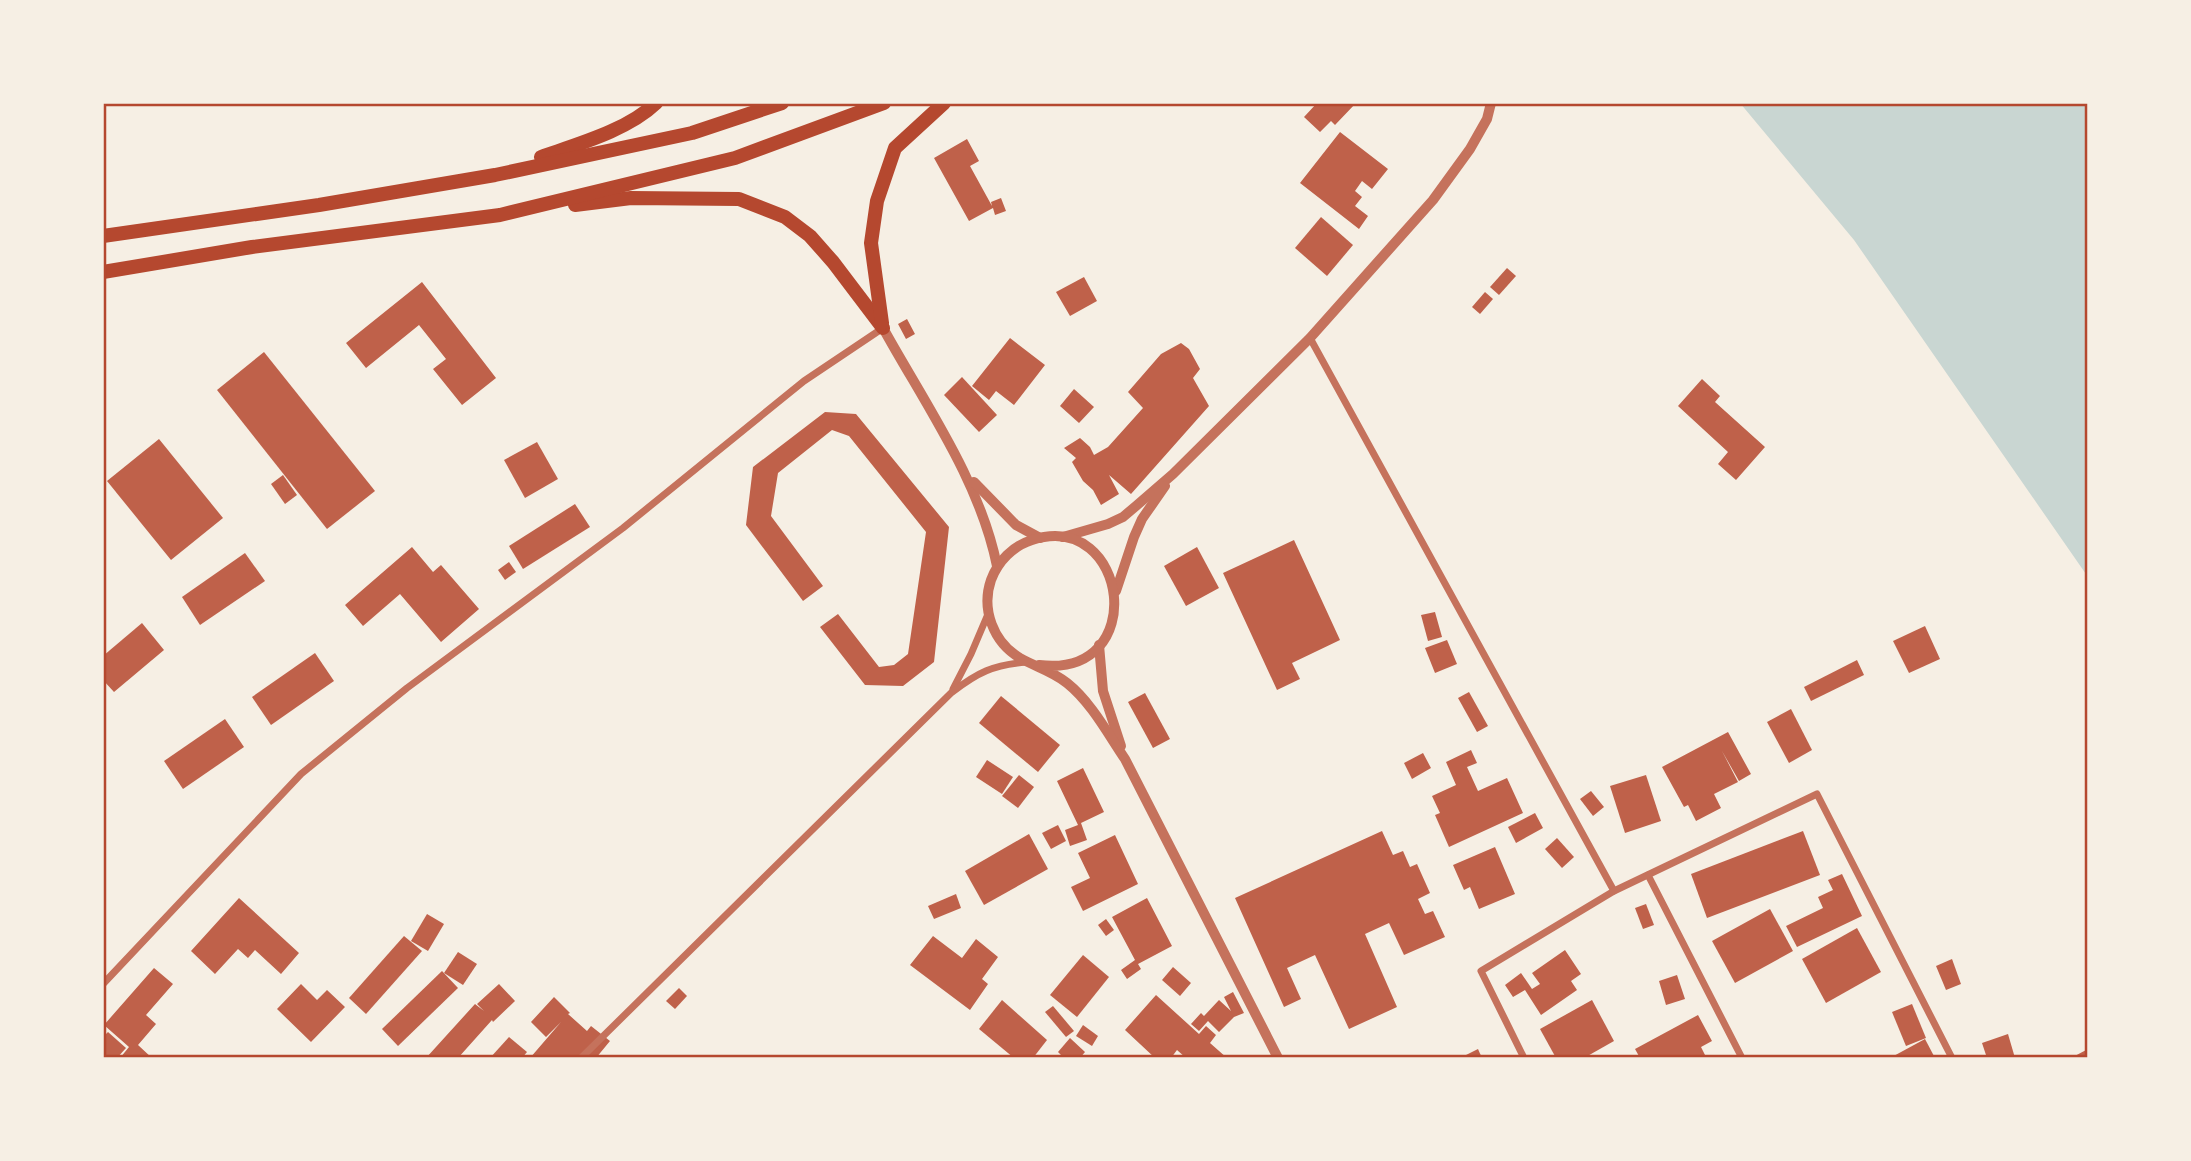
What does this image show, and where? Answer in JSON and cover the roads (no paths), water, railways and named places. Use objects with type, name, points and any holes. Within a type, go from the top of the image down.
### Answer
[{"type":"highway","points":[[495,174],[593,138],[645,114],[656,103]]},
{"type":"highway","points":[[103,236],[318,205],[495,174],[692,133],[782,103]]},
{"type":"highway","points":[[500,215],[734,158],[884,103]]},
{"type":"highway","points":[[883,328],[871,243],[877,201],[895,148],[944,103]]},
{"type":"highway","points":[[103,272],[252,247],[631,198],[739,199],[785,217],[810,236],[883,328]]},
{"type":"street","points":[[1278,1058],[1125,759],[1099,720],[1068,684],[1002,643],[988,614],[988,589],[997,566],[1020,545],[1040,538],[1061,538],[1108,524],[1123,517],[1173,474],[1310,338],[1433,200],[1470,149],[1487,119],[1491,103]]},
{"type":"street","points":[[103,984],[301,774],[407,688],[623,527],[804,381],[883,328],[963,470],[985,520],[997,566]]},
{"type":"street","points":[[1310,338],[1614,891]]},
{"type":"street","points":[[963,470],[1016,526],[1040,538]]},
{"type":"street","points":[[581,1058],[951,693],[972,676],[998,665],[1071,663],[1099,645],[1114,615],[1115,594],[1134,537],[1142,519],[1173,474]]},
{"type":"street","points":[[1061,538],[1080,544],[1097,557],[1109,574],[1115,594]]},
{"type":"street","points":[[951,693],[988,614]]},
{"type":"street","points":[[1099,645],[1103,691],[1125,759]]},
{"type":"street","points":[[1524,1058],[1481,971],[1614,891],[1817,793],[1952,1058]]},
{"type":"street","points":[[1648,875],[1742,1058]]}]
